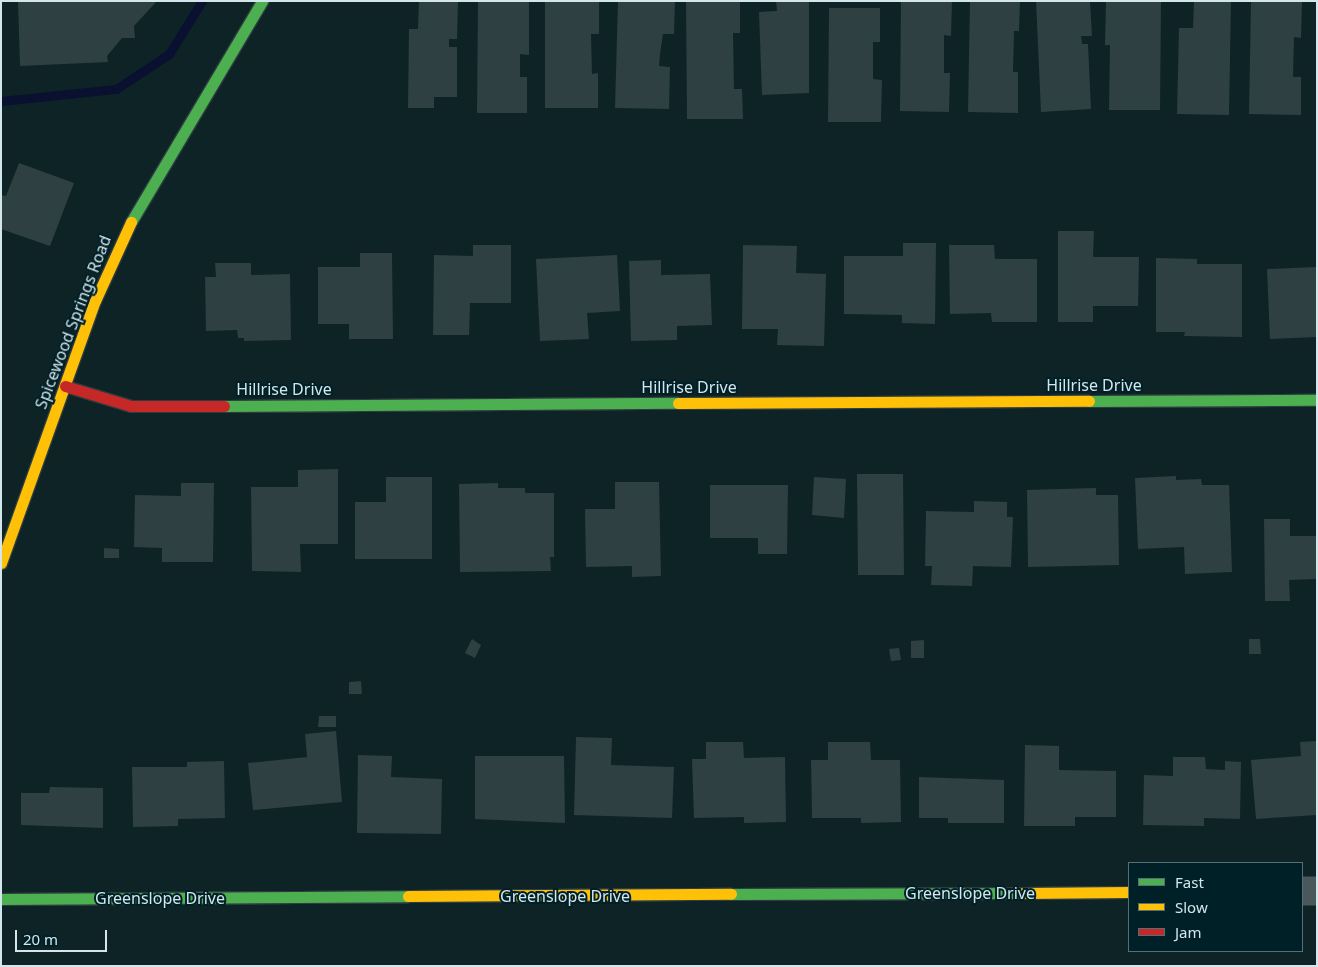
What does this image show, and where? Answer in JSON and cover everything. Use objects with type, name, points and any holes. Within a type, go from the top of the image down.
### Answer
[{"type":"street","name":"Spicewood Springs Road","points":[[1,563],[122,236],[262,1]]},
{"type":"street","name":"Hillrise Drive","points":[[65,386],[131,406],[1317,400]]},
{"type":"street","points":[[1303,892],[1317,891]]},
{"type":"street","name":"Greenslope Drive","points":[[1,899],[1128,892]]},
{"type":"building","points":[[18,1],[157,1],[134,26],[135,38],[122,38],[107,56],[108,62],[20,66]]},
{"type":"building","points":[[419,1],[458,1],[457,39],[449,39],[449,47],[457,47],[457,97],[434,97],[434,108],[408,108],[409,29],[418,29]]},
{"type":"building","points":[[478,1],[529,1],[529,55],[520,54],[520,77],[527,77],[527,113],[477,113]]},
{"type":"building","points":[[545,1],[599,1],[599,34],[591,34],[592,74],[598,73],[598,108],[545,108]]},
{"type":"building","points":[[618,1],[675,1],[674,34],[663,34],[659,66],[670,67],[669,109],[615,108]]},
{"type":"building","points":[[686,1],[740,1],[740,33],[733,33],[734,89],[742,89],[743,119],[687,119]]},
{"type":"building","points":[[776,1],[809,1],[809,93],[762,95],[759,12],[777,11]]},
{"type":"building","points":[[901,1],[952,1],[951,36],[944,35],[944,73],[950,73],[949,112],[900,111]]},
{"type":"building","points":[[970,1],[1020,1],[1019,31],[1014,31],[1013,72],[1018,72],[1018,113],[968,112]]},
{"type":"building","points":[[1036,1],[1090,1],[1092,36],[1081,36],[1082,44],[1088,44],[1091,109],[1041,112]]},
{"type":"building","points":[[1106,1],[1161,1],[1160,110],[1109,110],[1110,45],[1105,45]]},
{"type":"building","points":[[1194,1],[1231,1],[1229,115],[1177,114],[1179,28],[1193,28]]},
{"type":"building","points":[[1251,1],[1302,1],[1301,38],[1294,37],[1293,77],[1301,77],[1301,115],[1249,114]]},
{"type":"building","points":[[829,8],[880,8],[880,42],[873,42],[873,79],[882,80],[881,122],[828,122]]},
{"type":"building","points":[[19,163],[74,183],[50,246],[1,229],[1,195],[6,196]]},
{"type":"building","points":[[1058,231],[1094,231],[1093,257],[1139,257],[1138,306],[1093,306],[1093,322],[1058,322]]},
{"type":"building","points":[[903,243],[936,243],[935,324],[902,323],[902,315],[844,314],[844,256],[903,256]]},
{"type":"building","points":[[473,245],[511,245],[511,303],[470,303],[469,335],[433,335],[434,255],[473,256]]},
{"type":"building","points":[[743,245],[797,246],[796,273],[826,274],[824,346],[777,345],[778,329],[742,329]]},
{"type":"building","points":[[949,245],[994,245],[995,259],[1037,259],[1037,322],[992,322],[991,313],[950,314]]},
{"type":"building","points":[[360,253],[392,253],[393,339],[349,339],[349,324],[318,324],[318,267],[360,267]]},
{"type":"building","points":[[617,255],[620,311],[587,313],[589,339],[540,341],[536,259]]},
{"type":"building","points":[[1156,258],[1197,259],[1197,264],[1242,264],[1242,337],[1184,336],[1185,332],[1156,332]]},
{"type":"building","points":[[661,260],[661,275],[710,274],[712,325],[677,326],[677,340],[631,341],[629,261]]},
{"type":"building","points":[[215,263],[251,263],[251,275],[290,274],[291,340],[244,341],[244,338],[238,338],[237,330],[206,331],[205,277],[216,277]]},
{"type":"building","points":[[1317,267],[1317,337],[1270,339],[1267,269]]},
{"type":"building","points":[[338,469],[338,544],[300,544],[301,572],[252,571],[251,487],[298,487],[298,470]]},
{"type":"building","points":[[857,474],[903,474],[904,575],[858,575]]},
{"type":"building","points":[[1176,476],[1176,480],[1201,479],[1202,485],[1229,485],[1232,572],[1185,574],[1184,547],[1138,549],[1135,478]]},
{"type":"building","points":[[386,477],[432,477],[432,559],[355,559],[355,502],[386,502]]},
{"type":"building","points":[[814,477],[846,479],[844,518],[812,515]]},
{"type":"building","points":[[615,482],[659,482],[661,576],[632,577],[632,566],[586,567],[585,509],[615,509]]},
{"type":"building","points":[[181,483],[214,483],[213,562],[162,562],[162,548],[134,547],[135,495],[181,496]]},
{"type":"building","points":[[498,483],[498,488],[525,488],[525,493],[554,493],[554,557],[550,557],[551,571],[460,572],[459,484]]},
{"type":"building","points":[[710,485],[788,485],[787,554],[758,554],[758,538],[710,538]]},
{"type":"building","points":[[1096,488],[1096,495],[1118,495],[1119,565],[1028,567],[1027,490]]},
{"type":"building","points":[[974,501],[1007,502],[1007,517],[1013,517],[1011,567],[973,566],[972,586],[931,585],[932,566],[925,566],[926,511],[974,512]]},
{"type":"building","points":[[1264,519],[1290,519],[1290,536],[1317,536],[1317,579],[1289,580],[1290,601],[1265,601]]},
{"type":"building","points":[[104,548],[119,549],[119,558],[104,558]]},
{"type":"building","points":[[472,639],[481,645],[475,658],[465,653]]},
{"type":"building","points":[[1249,639],[1260,639],[1261,654],[1249,654]]},
{"type":"building","points":[[924,640],[924,658],[911,658],[911,641]]},
{"type":"building","points":[[899,648],[901,660],[891,661],[889,649]]},
{"type":"building","points":[[361,681],[362,694],[349,694],[349,682]]},
{"type":"building","points":[[319,716],[336,716],[336,727],[318,727]]},
{"type":"building","points":[[336,731],[342,802],[253,810],[248,763],[307,757],[305,734]]},
{"type":"building","points":[[576,737],[612,738],[611,765],[674,767],[672,818],[574,815]]},
{"type":"building","points":[[1317,741],[1317,815],[1256,819],[1251,760],[1301,756],[1300,742]]},
{"type":"building","points":[[706,742],[743,742],[744,758],[785,757],[786,822],[744,823],[744,817],[694,818],[692,759],[706,759]]},
{"type":"building","points":[[828,742],[870,742],[871,760],[900,760],[901,822],[861,823],[861,818],[812,818],[811,760],[828,760]]},
{"type":"building","points":[[1025,745],[1059,746],[1059,770],[1116,771],[1116,817],[1075,817],[1075,826],[1024,826]]},
{"type":"building","points":[[358,755],[392,756],[391,777],[442,779],[441,834],[357,833]]},
{"type":"building","points":[[475,756],[564,756],[565,823],[475,819]]},
{"type":"building","points":[[1173,757],[1205,757],[1206,769],[1225,770],[1225,761],[1241,762],[1240,819],[1204,818],[1204,826],[1143,825],[1144,775],[1173,776]]},
{"type":"building","points":[[224,761],[225,818],[178,819],[178,826],[133,827],[132,767],[187,767],[187,762]]},
{"type":"building","points":[[919,777],[1004,780],[1004,823],[948,823],[948,818],[919,818]]},
{"type":"building","points":[[50,787],[103,788],[103,828],[21,825],[21,793],[49,793]]},
{"type":"waterway","points":[[1,101],[116,89],[169,54],[202,1]]},
{"type":"traffic: fast","points":[[131,222],[262,1]]},
{"type":"traffic: fast","points":[[1089,401],[1317,400]]},
{"type":"traffic: fast","points":[[224,406],[678,403]]},
{"type":"traffic: fast","points":[[731,894],[1023,893]]},
{"type":"traffic: fast","points":[[1,899],[408,896]]},
{"type":"traffic: slow","points":[[1,563],[95,301],[131,222]]},
{"type":"traffic: slow","points":[[678,403],[1089,401]]},
{"type":"traffic: slow","points":[[1023,893],[1128,892]]},
{"type":"traffic: slow","points":[[408,896],[731,894]]},
{"type":"traffic: jam","points":[[65,386],[131,406],[224,406]]}]
